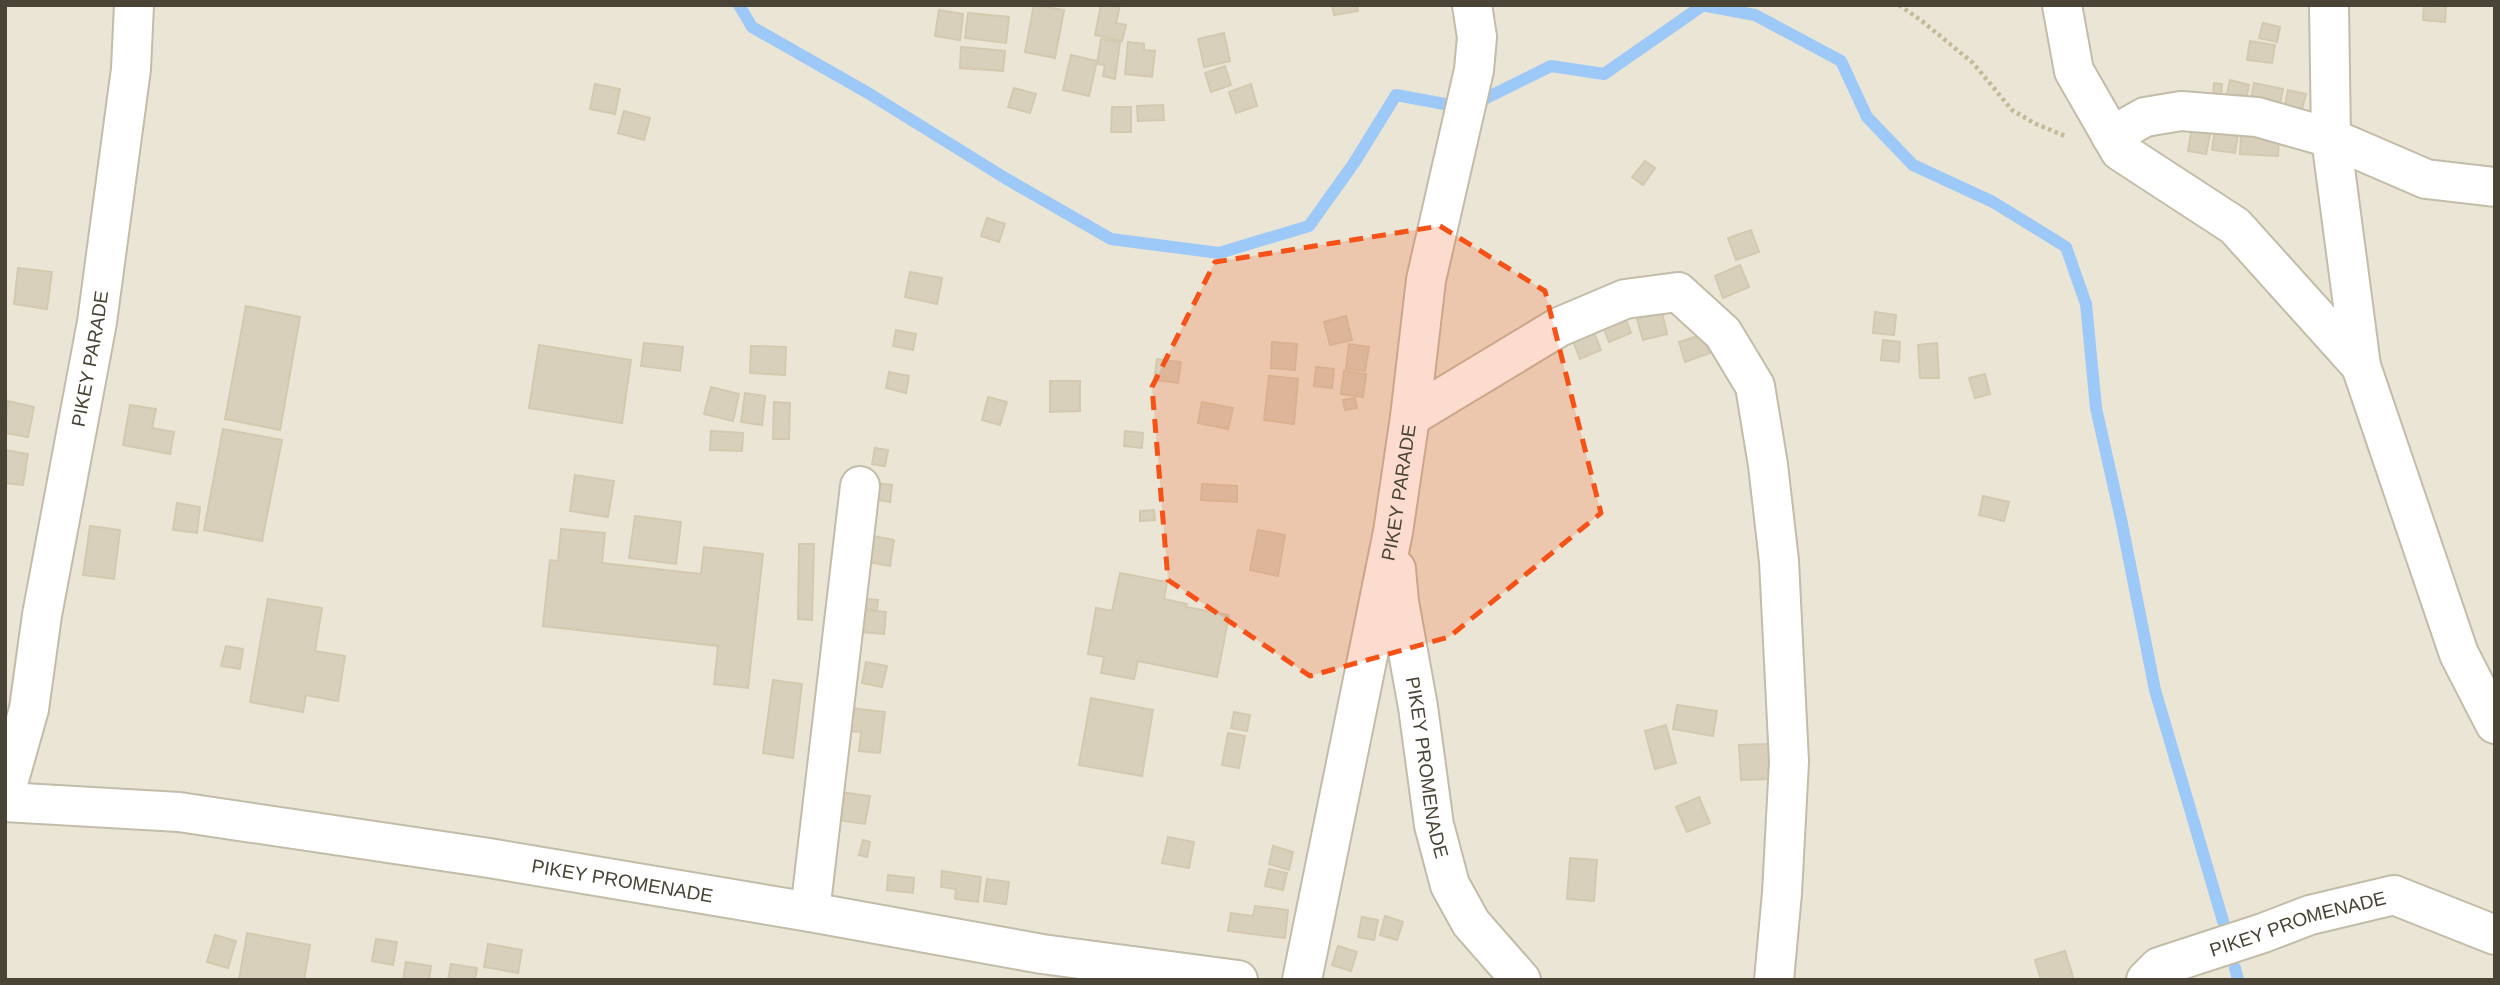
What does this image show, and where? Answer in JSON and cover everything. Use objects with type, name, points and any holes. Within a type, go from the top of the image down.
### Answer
[{"type":"street","name":"PIKEY PARADE","points":[[5,794],[29,709],[42,615],[97,322],[131,69],[134,5]]},
{"type":"street","name":"PIKEY PARADE","points":[[1302,980],[1393,532],[1426,280],[1474,70],[1477,37],[1472,5]]},
{"type":"street","points":[[2062,5],[2074,71],[2115,144],[2235,226],[2361,366]]},
{"type":"street","points":[[2329,5],[2331,138],[2361,366],[2459,654],[2495,724]]},
{"type":"street","points":[[2115,144],[2145,117],[2181,111],[2257,117],[2331,138],[2426,179],[2495,187]]},
{"type":"street","points":[[1410,417],[1559,327],[1625,299],[1678,292],[1723,333],[1755,386],[1768,465],[1779,561],[1790,762],[1774,980]]},
{"type":"street","points":[[810,912],[860,486]]},
{"type":"street","name":"PIKEY PROMENADE","points":[[1393,532],[1399,602],[1418,707],[1434,825],[1450,884],[1472,923],[1521,980]]},
{"type":"street","name":"PIKEY PROMENADE","points":[[5,802],[192,814],[489,858],[1042,954],[1238,980]]},
{"type":"street","name":"PIKEY PROMENADE","points":[[2146,980],[2160,967],[2310,915],[2394,895],[2495,935]]},
{"type":"path","points":[[1899,5],[1973,63],[2012,110],[2034,124],[2089,146],[2115,144]]},
{"type":"highlighted area","points":[[1440,226],[1545,291],[1601,513],[1449,637],[1310,676],[1168,580],[1152,387],[1215,262]]},
{"type":"shaded area","points":[[5,5],[2495,5],[2495,980],[5,980]]},
{"type":"building","points":[[1034,5],[1064,10],[1055,58],[1025,52]]},
{"type":"building","points":[[1101,5],[1120,5],[1116,23],[1126,25],[1122,41],[1095,35]]},
{"type":"building","points":[[1332,5],[1357,5],[1358,11],[1334,15]]},
{"type":"building","points":[[2424,5],[2446,5],[2445,22],[2423,20]]},
{"type":"building","points":[[939,10],[963,14],[960,40],[935,36]]},
{"type":"building","points":[[968,13],[1009,17],[1006,43],[965,38]]},
{"type":"building","points":[[2263,23],[2280,27],[2277,42],[2259,38]]},
{"type":"building","points":[[1224,33],[1230,61],[1204,67],[1198,39]]},
{"type":"building","points":[[1101,39],[1120,42],[1115,79],[1103,76],[1105,65],[1097,64]]},
{"type":"building","points":[[2250,41],[2275,45],[2272,63],[2247,60]]},
{"type":"building","points":[[1128,42],[1144,44],[1144,50],[1155,51],[1152,77],[1125,74]]},
{"type":"building","points":[[961,47],[1005,51],[1003,71],[960,68]]},
{"type":"building","points":[[1071,55],[1097,61],[1089,96],[1063,90]]},
{"type":"building","points":[[1225,66],[1231,85],[1211,92],[1205,73]]},
{"type":"building","points":[[2230,80],[2249,85],[2245,103],[2226,99]]},
{"type":"building","points":[[2214,83],[2222,84],[2221,97],[2213,96]]},
{"type":"building","points":[[2254,83],[2283,89],[2279,109],[2250,103]]},
{"type":"building","points":[[595,84],[620,89],[615,114],[590,109]]},
{"type":"building","points":[[1251,84],[1257,106],[1236,113],[1229,92]]},
{"type":"building","points":[[1014,88],[1036,94],[1030,113],[1008,107]]},
{"type":"building","points":[[2288,90],[2306,94],[2302,109],[2285,105]]},
{"type":"building","points":[[1163,105],[1164,120],[1138,121],[1137,106]]},
{"type":"building","points":[[1112,107],[1131,107],[1131,132],[1111,132]]},
{"type":"building","points":[[624,111],[650,118],[644,140],[618,133]]},
{"type":"building","points":[[2192,127],[2211,130],[2206,154],[2188,151]]},
{"type":"building","points":[[2215,130],[2238,133],[2235,153],[2212,150]]},
{"type":"building","points":[[2241,134],[2279,136],[2278,156],[2240,154]]},
{"type":"building","points":[[1645,161],[1655,168],[1643,185],[1632,177]]},
{"type":"building","points":[[987,218],[1005,224],[999,242],[981,236]]},
{"type":"building","points":[[1751,230],[1759,252],[1736,260],[1728,238]]},
{"type":"building","points":[[1740,265],[1749,287],[1723,298],[1715,276]]},
{"type":"building","points":[[18,268],[52,272],[47,309],[14,304]]},
{"type":"building","points":[[910,272],[942,278],[937,304],[905,297]]},
{"type":"building","points":[[246,306],[300,317],[280,430],[225,419]]},
{"type":"building","points":[[1662,312],[1667,334],[1643,340],[1637,319]]},
{"type":"building","points":[[1875,312],[1896,315],[1894,335],[1873,333]]},
{"type":"building","points":[[1346,316],[1352,340],[1330,345],[1324,322]]},
{"type":"building","points":[[1625,317],[1631,333],[1609,342],[1603,326]]},
{"type":"building","points":[[896,330],[916,334],[913,350],[893,346]]},
{"type":"building","points":[[1594,333],[1601,350],[1580,359],[1573,341]]},
{"type":"building","points":[[1704,334],[1710,353],[1685,362],[1679,342]]},
{"type":"building","points":[[1883,340],[1900,342],[1899,362],[1881,360]]},
{"type":"building","points":[[1272,342],[1297,344],[1295,370],[1271,368]]},
{"type":"building","points":[[644,343],[683,347],[680,371],[641,366]]},
{"type":"building","points":[[1937,343],[1939,378],[1920,378],[1918,345]]},
{"type":"building","points":[[1349,344],[1369,347],[1365,371],[1346,369]]},
{"type":"building","points":[[539,345],[631,360],[622,423],[529,408]]},
{"type":"building","points":[[751,346],[786,347],[785,375],[750,373]]},
{"type":"building","points":[[1157,359],[1181,362],[1178,383],[1154,380]]},
{"type":"building","points":[[1316,367],[1334,369],[1332,388],[1314,386]]},
{"type":"building","points":[[1344,371],[1366,374],[1363,397],[1341,394]]},
{"type":"building","points":[[889,372],[909,376],[906,393],[886,388]]},
{"type":"building","points":[[1985,374],[1990,394],[1975,398],[1969,378]]},
{"type":"building","points":[[1269,376],[1298,379],[1294,424],[1264,420]]},
{"type":"building","points":[[1050,381],[1080,381],[1080,411],[1050,412]]},
{"type":"building","points":[[711,387],[739,394],[733,421],[704,414]]},
{"type":"building","points":[[745,393],[765,396],[762,425],[741,422]]},
{"type":"building","points":[[988,397],[1007,402],[1000,425],[982,420]]},
{"type":"building","points":[[1355,398],[1357,408],[1345,410],[1343,400]]},
{"type":"building","points":[[8,401],[34,407],[28,437],[5,433]]},
{"type":"building","points":[[774,402],[790,403],[789,439],[773,439]]},
{"type":"building","points":[[1202,402],[1233,408],[1228,429],[1198,423]]},
{"type":"building","points":[[130,405],[156,409],[152,428],[174,432],[170,454],[123,445]]},
{"type":"building","points":[[223,429],[282,440],[262,541],[204,530]]},
{"type":"building","points":[[711,431],[743,433],[742,451],[710,450]]},
{"type":"building","points":[[1125,431],[1143,433],[1142,448],[1124,446]]},
{"type":"building","points":[[875,448],[888,450],[885,466],[872,464]]},
{"type":"building","points":[[5,450],[28,454],[23,485],[5,483]]},
{"type":"building","points":[[575,475],[614,481],[608,517],[570,511]]},
{"type":"building","points":[[875,483],[892,485],[890,502],[873,499]]},
{"type":"building","points":[[1202,484],[1237,486],[1237,502],[1201,500]]},
{"type":"building","points":[[1983,496],[2009,502],[2004,521],[1979,515]]},
{"type":"building","points":[[177,503],[200,507],[197,533],[173,530]]},
{"type":"building","points":[[1154,510],[1155,520],[1140,521],[1140,511]]},
{"type":"building","points":[[635,516],[681,522],[676,564],[629,558]]},
{"type":"building","points":[[90,526],[120,530],[114,579],[83,575]]},
{"type":"building","points":[[561,529],[605,533],[602,563],[701,574],[704,547],[763,554],[748,688],[714,684],[718,646],[543,626],[550,560],[558,561]]},
{"type":"building","points":[[1258,530],[1285,535],[1278,576],[1250,570]]},
{"type":"building","points":[[873,536],[894,540],[890,566],[868,562]]},
{"type":"building","points":[[799,544],[814,544],[812,620],[798,619]]},
{"type":"building","points":[[1120,573],[1167,582],[1164,599],[1187,604],[1186,607],[1229,615],[1217,677],[1138,661],[1134,679],[1101,673],[1104,657],[1088,654],[1096,608],[1112,611]]},
{"type":"building","points":[[268,599],[322,608],[315,651],[345,656],[338,701],[306,695],[303,712],[250,702]]},
{"type":"building","points":[[867,599],[878,600],[877,610],[866,609]]},
{"type":"building","points":[[864,610],[886,612],[884,634],[861,632]]},
{"type":"building","points":[[226,646],[243,649],[240,669],[221,666]]},
{"type":"building","points":[[866,662],[887,666],[882,687],[862,683]]},
{"type":"building","points":[[773,680],[802,684],[793,758],[763,753]]},
{"type":"building","points":[[1091,698],[1153,710],[1142,776],[1079,765]]},
{"type":"building","points":[[1677,705],[1717,711],[1713,736],[1673,729]]},
{"type":"building","points":[[843,707],[885,712],[880,753],[859,751],[861,732],[840,730]]},
{"type":"building","points":[[1234,712],[1250,715],[1247,731],[1231,728]]},
{"type":"building","points":[[1666,725],[1676,763],[1655,769],[1645,731]]},
{"type":"building","points":[[1228,733],[1245,736],[1239,768],[1222,765]]},
{"type":"building","points":[[1768,744],[1770,779],[1741,780],[1739,745]]},
{"type":"building","points":[[840,792],[870,796],[865,824],[836,820]]},
{"type":"building","points":[[1699,797],[1710,823],[1687,832],[1676,807]]},
{"type":"building","points":[[1168,837],[1194,842],[1189,868],[1162,863]]},
{"type":"building","points":[[863,840],[870,842],[867,857],[859,855]]},
{"type":"building","points":[[1273,846],[1293,852],[1289,870],[1269,864]]},
{"type":"building","points":[[1570,858],[1597,860],[1594,901],[1567,899]]},
{"type":"building","points":[[1269,869],[1287,873],[1283,890],[1265,886]]},
{"type":"building","points":[[942,871],[981,877],[978,902],[955,899],[956,889],[941,887]]},
{"type":"building","points":[[888,875],[914,878],[913,893],[887,890]]},
{"type":"building","points":[[987,879],[1009,882],[1006,904],[984,901]]},
{"type":"building","points":[[1255,906],[1288,910],[1285,938],[1228,931],[1231,913],[1253,916]]},
{"type":"building","points":[[1385,916],[1403,922],[1397,940],[1380,935]]},
{"type":"building","points":[[1362,917],[1378,920],[1374,940],[1358,937]]},
{"type":"building","points":[[247,933],[310,945],[304,980],[239,980]]},
{"type":"building","points":[[215,935],[236,941],[228,968],[207,962]]},
{"type":"building","points":[[376,939],[397,942],[393,965],[372,961]]},
{"type":"building","points":[[488,944],[522,950],[518,973],[484,967]]},
{"type":"building","points":[[1338,946],[1357,952],[1351,971],[1332,965]]},
{"type":"building","points":[[2065,951],[2074,980],[2041,980],[2035,960]]},
{"type":"building","points":[[406,962],[431,966],[429,980],[403,980]]},
{"type":"building","points":[[451,964],[477,968],[475,980],[448,980]]},
{"type":"waterway","points":[[739,5],[752,27],[868,93],[1005,178],[1111,239],[1219,253],[1309,226],[1354,163],[1396,95],[1466,108],[1551,66],[1604,74],[1702,6]]},
{"type":"waterway","points":[[1701,5],[1755,15],[1841,61],[1867,117],[1913,165],[1993,202],[2066,247],[2086,304],[2096,408],[2155,690],[2223,921]]},
{"type":"waterway","points":[[2235,968],[2238,980]]}]
